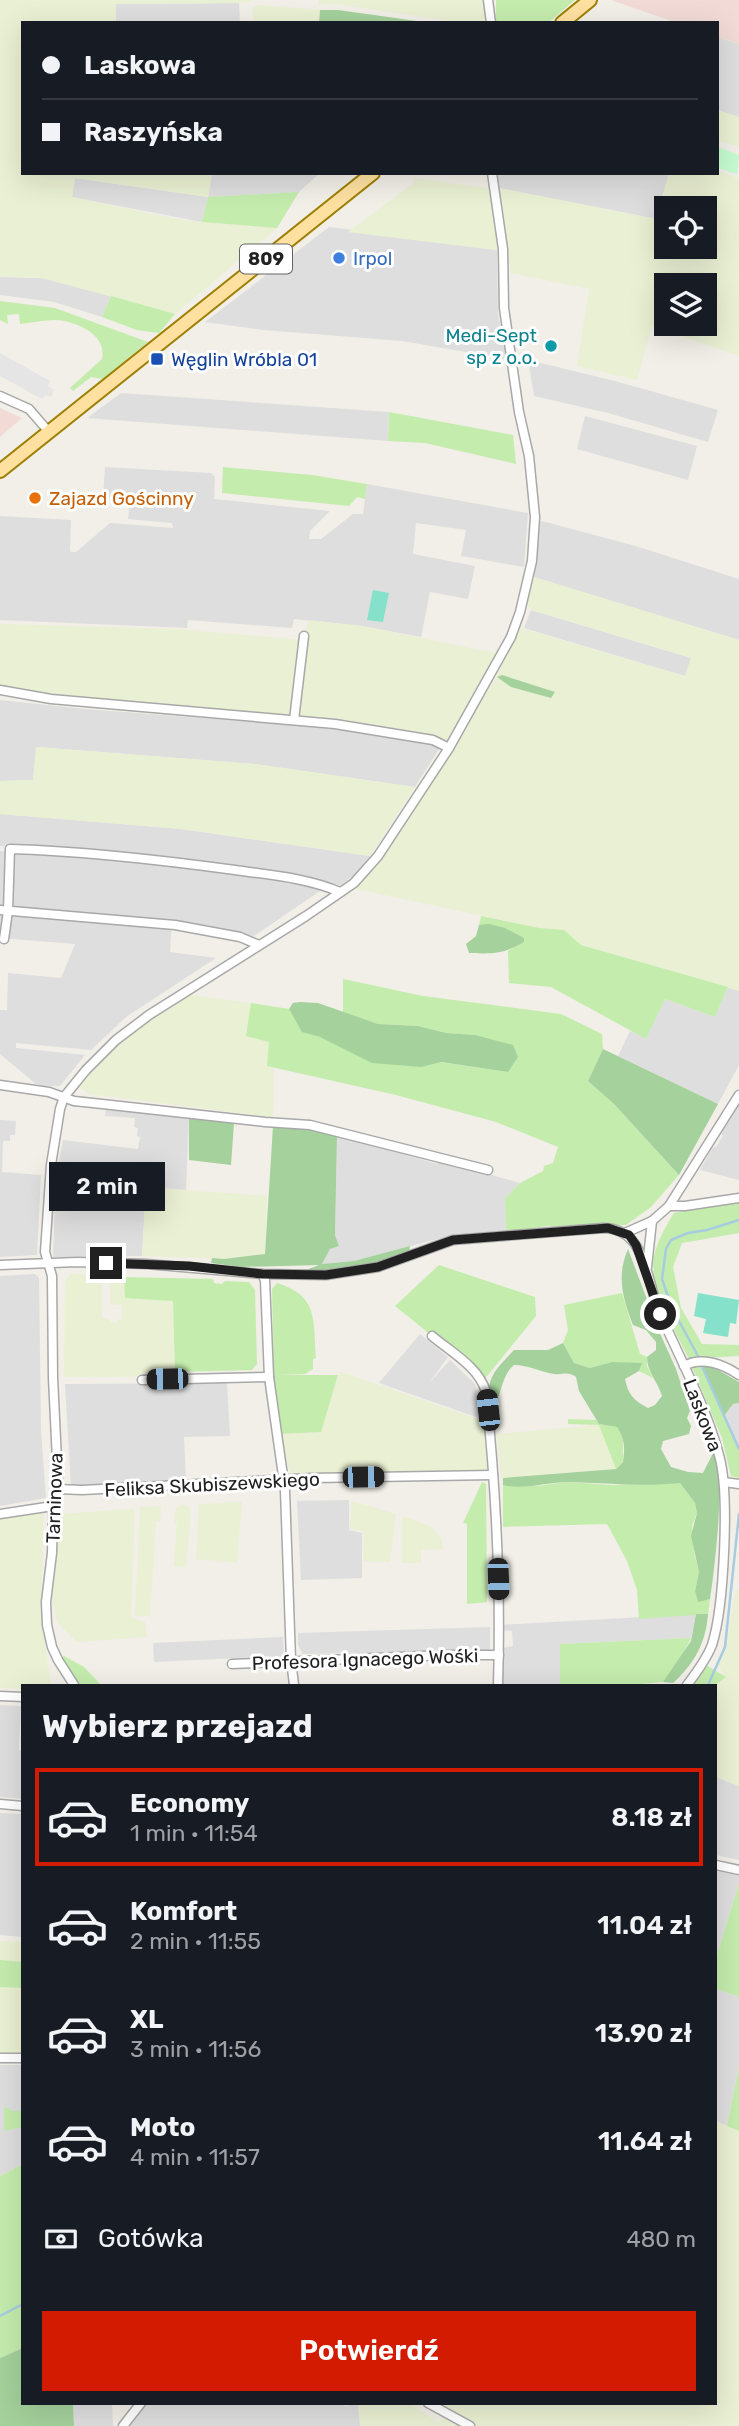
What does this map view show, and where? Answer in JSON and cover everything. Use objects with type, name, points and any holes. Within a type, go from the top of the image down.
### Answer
[{"type":"main road","points":[[564,21],[590,0]]},
{"type":"main road","name":"809","points":[[0,471],[370,175]]},
{"type":"street","points":[[488,0],[491,21]]},
{"type":"street","points":[[64,1097],[108,1046],[149,1015],[354,883],[378,856],[449,748],[511,637],[530,572],[535,532],[534,496],[504,308],[503,249],[492,175]]},
{"type":"street","points":[[0,396],[29,409],[49,432]]},
{"type":"street","points":[[293,720],[304,636]]},
{"type":"street","points":[[0,690],[51,699],[335,724],[433,740],[449,748]]},
{"type":"street","points":[[4,939],[10,849],[82,853],[209,866],[327,886],[340,892]]},
{"type":"street","points":[[4,911],[175,925],[240,937],[259,944]]},
{"type":"street","points":[[0,1085],[49,1092],[93,1103],[310,1125],[488,1170]]},
{"type":"street","points":[[0,1265],[48,1262],[189,1266],[262,1274],[326,1275],[385,1265],[439,1244],[459,1240],[603,1228],[625,1233],[652,1221],[669,1206],[739,1095]]},
{"type":"street","name":"Tarninowa","points":[[64,1097],[51,1165],[46,1252],[52,1276],[58,1481],[53,1506],[52,1553],[46,1602],[47,1625],[58,1660],[73,1684]]},
{"type":"street","points":[[669,1206],[739,1198]]},
{"type":"street","name":"Laskowa","points":[[647,1270],[652,1221]]},
{"type":"street","name":"Laskowa","points":[[625,1233],[636,1245],[647,1270],[657,1306],[717,1447],[724,1482],[722,1562],[716,1629],[703,1664],[688,1684]]},
{"type":"street","points":[[262,1274],[265,1280],[269,1377],[285,1480],[294,1684]]},
{"type":"street","points":[[432,1336],[467,1364],[483,1381],[486,1392],[493,1475],[498,1684]]},
{"type":"street","points":[[684,1366],[705,1361],[739,1375]]},
{"type":"street","points":[[142,1380],[269,1377]]},
{"type":"street","name":"Feliksa Skubiszewskiego","points":[[57,1489],[493,1475]]},
{"type":"street","points":[[724,1482],[737,1484]]},
{"type":"street","points":[[0,1514],[53,1506]]},
{"type":"street","name":"Profesora Ignacego Wośki","points":[[232,1664],[499,1655]]},
{"type":"street","points":[[0,1696],[21,1697]]},
{"type":"street","points":[[0,1804],[21,1806]]},
{"type":"street","points":[[717,1865],[739,1870]]},
{"type":"street","points":[[0,2058],[21,2058]]},
{"type":"street","points":[[123,2426],[139,2405]]},
{"type":"street","points":[[432,2405],[470,2426]]},
{"type":"shaded area","points":[[611,0],[739,0],[739,44],[719,37],[719,21],[671,21]]},
{"type":"shaded area","points":[[239,3],[240,21],[116,21],[115,4]]},
{"type":"shaded area","points":[[719,37],[739,44],[739,119],[719,111]]},
{"type":"shaded area","points":[[212,175],[318,175],[299,192],[208,197]]},
{"type":"shaded area","points":[[497,175],[668,175],[663,196],[654,196],[654,218],[499,188]]},
{"type":"shaded area","points":[[75,178],[208,197],[202,222],[72,197]]},
{"type":"shaded area","points":[[329,227],[497,247],[498,313],[506,359],[402,341],[264,330],[205,322]]},
{"type":"shaded area","points":[[0,277],[42,278],[111,296],[102,317],[54,302],[0,295]]},
{"type":"shaded area","points":[[0,353],[50,381],[48,386],[54,390],[51,397],[46,395],[42,399],[0,376]]},
{"type":"shaded area","points":[[528,360],[718,410],[708,442],[608,413],[534,396]]},
{"type":"shaded area","points":[[121,393],[389,412],[388,441],[87,418]]},
{"type":"shaded area","points":[[0,408],[22,418],[0,437]]},
{"type":"shaded area","points":[[585,416],[697,446],[688,480],[577,449]]},
{"type":"shaded area","points":[[105,467],[211,473],[215,477],[214,499],[330,511],[310,531],[309,539],[321,539],[353,514],[363,514],[367,484],[528,513],[524,567],[461,556],[466,530],[416,523],[413,554],[475,566],[468,599],[430,592],[421,637],[362,626],[294,619],[292,628],[188,620],[187,628],[0,620],[0,516],[71,520],[71,552],[76,552],[110,523],[173,528],[172,523],[128,519],[130,501],[103,497]]},
{"type":"shaded area","points":[[542,521],[639,547],[739,579],[739,640],[534,577],[539,523]]},
{"type":"shaded area","points":[[531,610],[691,658],[685,676],[524,628]]},
{"type":"shaded area","points":[[0,700],[334,728],[430,742],[439,749],[415,787],[255,764],[37,747],[33,780],[0,781]]},
{"type":"shaded area","points":[[0,814],[181,829],[370,856],[359,871],[341,885],[264,871],[85,851],[0,846]]},
{"type":"shaded area","points":[[0,851],[170,866],[260,877],[323,889],[254,936],[172,920],[170,952],[216,958],[126,1017],[91,1050],[16,1043],[16,1048],[85,1055],[60,1086],[44,1086],[36,1084],[0,1054],[0,1010],[7,1010],[8,973],[61,978],[75,944],[0,938]]},
{"type":"shaded area","points":[[728,987],[739,991],[739,1065],[718,1104],[618,1056],[630,1031],[646,1038],[665,999],[715,1017]]},
{"type":"shaded area","points":[[739,1103],[739,1180],[700,1170],[713,1147],[716,1147],[723,1136],[721,1133]]},
{"type":"shaded area","points":[[106,1110],[189,1117],[186,1190],[146,1187],[142,1256],[53,1257],[56,1177],[63,1140],[138,1149],[140,1137],[137,1136],[138,1128],[134,1127],[135,1118],[105,1116]]},
{"type":"shaded area","points":[[0,1120],[16,1121],[15,1135],[10,1135],[10,1141],[3,1141],[2,1172],[41,1175],[37,1255],[0,1257]]},
{"type":"shaded area","points":[[337,1135],[437,1164],[440,1160],[520,1183],[505,1199],[506,1232],[449,1236],[354,1261],[322,1264],[330,1249],[339,1245],[335,1235]]},
{"type":"shaded area","points":[[35,1274],[39,1278],[41,1430],[46,1498],[0,1506],[0,1276]]},
{"type":"shaded area","points":[[420,1334],[448,1357],[429,1383],[450,1360],[475,1384],[480,1413],[476,1417],[379,1383]]},
{"type":"shaded area","points":[[227,1383],[230,1436],[184,1437],[186,1481],[71,1487],[65,1384]]},
{"type":"shaded area","points":[[739,1403],[739,1449],[724,1416],[733,1404]]},
{"type":"shaded area","points":[[349,1500],[349,1530],[362,1533],[362,1578],[301,1580],[297,1501]]},
{"type":"shaded area","points":[[696,1614],[691,1638],[561,1644],[560,1684],[503,1684],[502,1648],[513,1646],[512,1631],[498,1630],[497,1625]]},
{"type":"shaded area","points":[[490,1627],[490,1651],[303,1654],[298,1645],[298,1633]]},
{"type":"shaded area","points":[[283,1637],[284,1656],[154,1662],[153,1643]]},
{"type":"shaded area","points":[[0,1705],[21,1706],[21,1799],[0,1797]]},
{"type":"shaded area","points":[[717,1777],[739,1786],[739,1860],[717,1855]]},
{"type":"shaded area","points":[[0,1813],[21,1814],[21,1937],[0,1935]]},
{"type":"shaded area","points":[[717,1868],[739,1873],[739,1883],[717,1955]]},
{"type":"shaded area","points":[[717,1989],[739,1997],[739,2066],[727,2126],[717,2121]]},
{"type":"shaded area","points":[[0,2065],[21,2065],[21,2165],[0,2176]]},
{"type":"shaded area","points":[[73,2405],[112,2405],[113,2426],[74,2426]]},
{"type":"shaded area","points":[[144,2405],[358,2405],[360,2426],[126,2426]]},
{"type":"green space","points":[[0,0],[256,0],[239,3],[116,4],[116,21],[21,21],[21,175],[212,175],[208,197],[75,178],[72,197],[182,220],[277,228],[175,314],[42,278],[0,277]]},
{"type":"green space","points":[[319,0],[483,0],[487,21],[450,21],[337,4],[318,5]]},
{"type":"green space","points":[[496,0],[575,0],[550,21],[496,21]]},
{"type":"green space","points":[[257,5],[320,10],[319,21],[254,21],[252,9]]},
{"type":"green space","points":[[320,10],[338,10],[417,21],[319,21]]},
{"type":"green space","points":[[719,110],[739,117],[739,147],[719,140]]},
{"type":"green space","points":[[719,147],[739,155],[737,174],[719,168]]},
{"type":"green space","points":[[719,171],[739,178],[739,356],[681,336],[717,336],[717,273],[654,273],[654,327],[652,326],[637,380],[577,366],[589,289],[511,273],[499,188],[654,219],[654,259],[717,259],[717,196],[662,196],[668,175],[719,175]]},
{"type":"green space","points":[[414,178],[493,189],[503,251],[348,232],[414,183]]},
{"type":"green space","points":[[299,192],[277,228],[202,222],[208,197]]},
{"type":"green space","points":[[111,296],[175,314],[159,333],[137,330],[102,317]]},
{"type":"green space","points":[[0,301],[55,308],[148,342],[103,379],[91,377],[73,391],[70,388],[102,359],[103,351],[97,338],[86,329],[59,320],[20,324],[19,314],[7,315],[8,324],[0,320]]},
{"type":"green space","points":[[389,412],[513,435],[516,464],[425,443],[388,441]]},
{"type":"green space","points":[[223,467],[312,475],[367,484],[365,499],[357,497],[349,506],[222,493]]},
{"type":"green space","points":[[534,577],[739,640],[739,991],[579,944],[564,930],[539,928],[352,888],[381,860],[497,677],[517,627],[685,676],[691,658],[531,610],[527,601]]},
{"type":"green space","points":[[373,590],[389,593],[383,622],[367,620]]},
{"type":"green space","points":[[309,620],[362,626],[496,653],[447,740],[337,721],[50,696],[0,688],[0,624],[177,629],[302,640]]},
{"type":"green space","points":[[502,675],[555,692],[551,698],[511,687],[497,677]]},
{"type":"green space","points":[[36,747],[255,764],[415,787],[370,856],[181,829],[0,814],[0,781],[33,780]]},
{"type":"green space","points":[[481,916],[539,928],[564,930],[581,945],[728,987],[715,1017],[665,999],[646,1039],[551,987],[509,983],[508,951],[524,942],[524,938],[497,927],[479,925]]},
{"type":"green space","points":[[489,924],[505,928],[524,938],[524,942],[498,952],[469,953],[466,944],[476,936],[479,925]]},
{"type":"green space","points":[[343,979],[423,996],[561,1014],[602,1034],[603,1049],[588,1081],[615,1105],[679,1175],[651,1207],[626,1225],[547,1226],[506,1232],[505,1199],[520,1183],[553,1163],[558,1147],[496,1122],[396,1095],[267,1066],[269,1042],[246,1036],[251,1003],[289,1009],[303,1032],[320,1037],[439,1062],[508,1072],[475,1035],[446,1033],[418,1026],[378,1024],[343,1013]]},
{"type":"green space","points":[[190,995],[251,1003],[246,1035],[269,1042],[267,1066],[274,1068],[273,1117],[89,1094],[79,1087],[117,1045],[180,998]]},
{"type":"green space","points":[[293,1003],[318,1003],[378,1024],[418,1026],[446,1033],[475,1035],[513,1045],[518,1057],[508,1072],[441,1062],[421,1067],[372,1063],[320,1037],[302,1032],[289,1009]]},
{"type":"green space","points":[[603,1049],[718,1104],[679,1175],[615,1105],[588,1081]]},
{"type":"green space","points":[[189,1117],[234,1123],[231,1165],[189,1160]]},
{"type":"green space","points":[[273,1126],[298,1126],[337,1135],[335,1235],[339,1246],[330,1249],[322,1264],[354,1261],[410,1246],[409,1252],[371,1266],[301,1272],[319,1265],[240,1267],[211,1263],[212,1258],[265,1254]]},
{"type":"green space","points":[[146,1187],[267,1196],[265,1254],[224,1259],[142,1256]]},
{"type":"green space","points":[[739,1201],[739,1233],[682,1243],[673,1267],[681,1308],[702,1344],[739,1345],[739,1356],[689,1359],[659,1295],[653,1269],[655,1251],[674,1213]]},
{"type":"green space","points":[[628,1249],[690,1411],[687,1418],[691,1426],[689,1434],[663,1441],[661,1449],[671,1467],[688,1472],[703,1473],[713,1453],[717,1463],[719,1500],[712,1586],[710,1599],[698,1602],[695,1591],[699,1572],[691,1536],[697,1513],[695,1503],[680,1483],[638,1485],[569,1482],[520,1487],[503,1485],[503,1478],[616,1469],[623,1462],[624,1452],[620,1431],[617,1427],[599,1424],[579,1391],[576,1377],[570,1374],[554,1374],[514,1365],[506,1375],[491,1408],[490,1382],[514,1350],[548,1350],[563,1343],[574,1363],[590,1368],[612,1362],[642,1363],[639,1371],[625,1379],[630,1393],[635,1400],[648,1408],[655,1405],[662,1396],[647,1362],[647,1357],[656,1350],[656,1342],[646,1330],[633,1325],[624,1297],[622,1269]]},
{"type":"green space","points":[[439,1265],[535,1297],[536,1316],[483,1381],[467,1364],[395,1306]]},
{"type":"green space","points":[[71,1274],[102,1275],[102,1318],[110,1319],[110,1322],[117,1323],[117,1320],[122,1319],[122,1305],[110,1305],[110,1276],[124,1277],[125,1298],[173,1300],[175,1372],[140,1373],[135,1377],[64,1377],[65,1280]]},
{"type":"green space","points":[[124,1277],[213,1279],[214,1283],[222,1284],[225,1281],[249,1282],[255,1290],[257,1364],[252,1370],[175,1372],[173,1301],[125,1298]]},
{"type":"green space","points":[[277,1283],[291,1288],[307,1302],[313,1321],[316,1358],[313,1359],[313,1369],[305,1374],[277,1375],[338,1375],[321,1432],[281,1434],[271,1375],[274,1375],[272,1289]]},
{"type":"green space","points":[[622,1293],[640,1354],[647,1357],[647,1366],[653,1378],[639,1371],[641,1364],[612,1362],[590,1368],[574,1363],[563,1343],[568,1330],[564,1305]]},
{"type":"green space","points":[[698,1293],[739,1300],[736,1324],[730,1323],[728,1337],[703,1333],[706,1319],[694,1316]]},
{"type":"green space","points":[[701,1364],[739,1449],[739,1478],[731,1476],[722,1438],[692,1367]]},
{"type":"green space","points":[[701,1364],[711,1366],[739,1382],[739,1403],[733,1404],[724,1416]]},
{"type":"green space","points":[[342,1372],[483,1421],[488,1471],[295,1474],[289,1470],[281,1434],[321,1432],[338,1375]]},
{"type":"green space","points":[[568,1419],[596,1420],[599,1424],[617,1427],[623,1436],[623,1461],[616,1469],[599,1425],[568,1424]]},
{"type":"green space","points":[[599,1425],[616,1469],[501,1478],[497,1434]]},
{"type":"green space","points":[[482,1482],[486,1484],[487,1602],[467,1604],[467,1524],[463,1523]]},
{"type":"green space","points":[[567,1482],[612,1485],[680,1483],[695,1503],[697,1513],[692,1526],[699,1572],[695,1591],[698,1601],[710,1599],[708,1614],[639,1619],[637,1590],[627,1561],[607,1524],[503,1527],[503,1485],[536,1486]]},
{"type":"green space","points":[[352,1501],[396,1514],[390,1562],[363,1561],[364,1531],[350,1529]]},
{"type":"green space","points":[[242,1502],[237,1563],[196,1559],[199,1504]]},
{"type":"green space","points":[[161,1506],[160,1521],[156,1521],[150,1616],[135,1616],[140,1507]]},
{"type":"green space","points":[[188,1506],[191,1511],[186,1567],[174,1566],[177,1523],[174,1522],[176,1508]]},
{"type":"green space","points":[[135,1509],[131,1618],[145,1622],[147,1637],[77,1642],[57,1622],[52,1598],[59,1514]]},
{"type":"green space","points":[[44,1510],[41,1615],[51,1684],[21,1684],[21,1689],[0,1688],[0,1517]]},
{"type":"green space","points":[[402,1516],[430,1526],[441,1538],[443,1549],[421,1550],[421,1563],[402,1563]]},
{"type":"green space","points":[[736,1590],[739,1590],[739,1786],[717,1777],[716,1684],[725,1677],[718,1665],[725,1647]]},
{"type":"green space","points":[[696,1614],[708,1614],[705,1634],[698,1652],[673,1683],[663,1682],[691,1641]]},
{"type":"green space","points":[[691,1638],[679,1661],[663,1682],[640,1684],[560,1684],[560,1644]]},
{"type":"green space","points":[[64,1656],[84,1667],[100,1684],[78,1684],[60,1658]]},
{"type":"green space","points":[[706,1665],[726,1677],[716,1684],[695,1684]]},
{"type":"green space","points":[[739,1883],[739,1997],[717,1989],[717,1955]]},
{"type":"green space","points":[[0,1941],[21,1942],[21,1962],[0,1960]]},
{"type":"green space","points":[[0,1960],[21,1962],[21,1988],[0,1987]]},
{"type":"green space","points":[[0,1987],[21,1988],[21,2052],[0,2053]]},
{"type":"green space","points":[[739,2066],[739,2131],[727,2126]]},
{"type":"green space","points":[[4,2108],[10,2108],[11,2111],[21,2110],[21,2127],[4,2131]]},
{"type":"green space","points":[[717,2121],[739,2131],[739,2426],[474,2426],[437,2405],[717,2405]]},
{"type":"green space","points":[[21,2165],[21,2349],[0,2358],[0,2176]]},
{"type":"green space","points":[[21,2349],[21,2405],[73,2405],[74,2426],[0,2426],[0,2358]]},
{"type":"green space","points":[[358,2405],[411,2405],[440,2423],[442,2415],[468,2426],[360,2426]]},
{"type":"waterway","points":[[699,1358],[672,1308],[662,1279],[666,1249],[671,1240],[688,1233],[739,1220]]},
{"type":"waterway","points":[[701,1364],[739,1449]]},
{"type":"waterway","points":[[708,1684],[725,1647],[739,1514]]},
{"type":"waterway","points":[[0,2316],[21,2305]]},
{"type":"place","name":"Irpol","points":[[339,258]]},
{"type":"place","name":"Medi-Sept sp z o.o.","points":[[551,346]]},
{"type":"place","name":"Węglin Wróbla 01","points":[[157,359]]},
{"type":"place","name":"Zajazd Gościnny","points":[[35,498]]},
{"type":"route","points":[[106,1263],[189,1266],[294,1276],[326,1275],[378,1267],[453,1240],[507,1238],[608,1228],[629,1235],[636,1245],[647,1270],[660,1314]]}]
